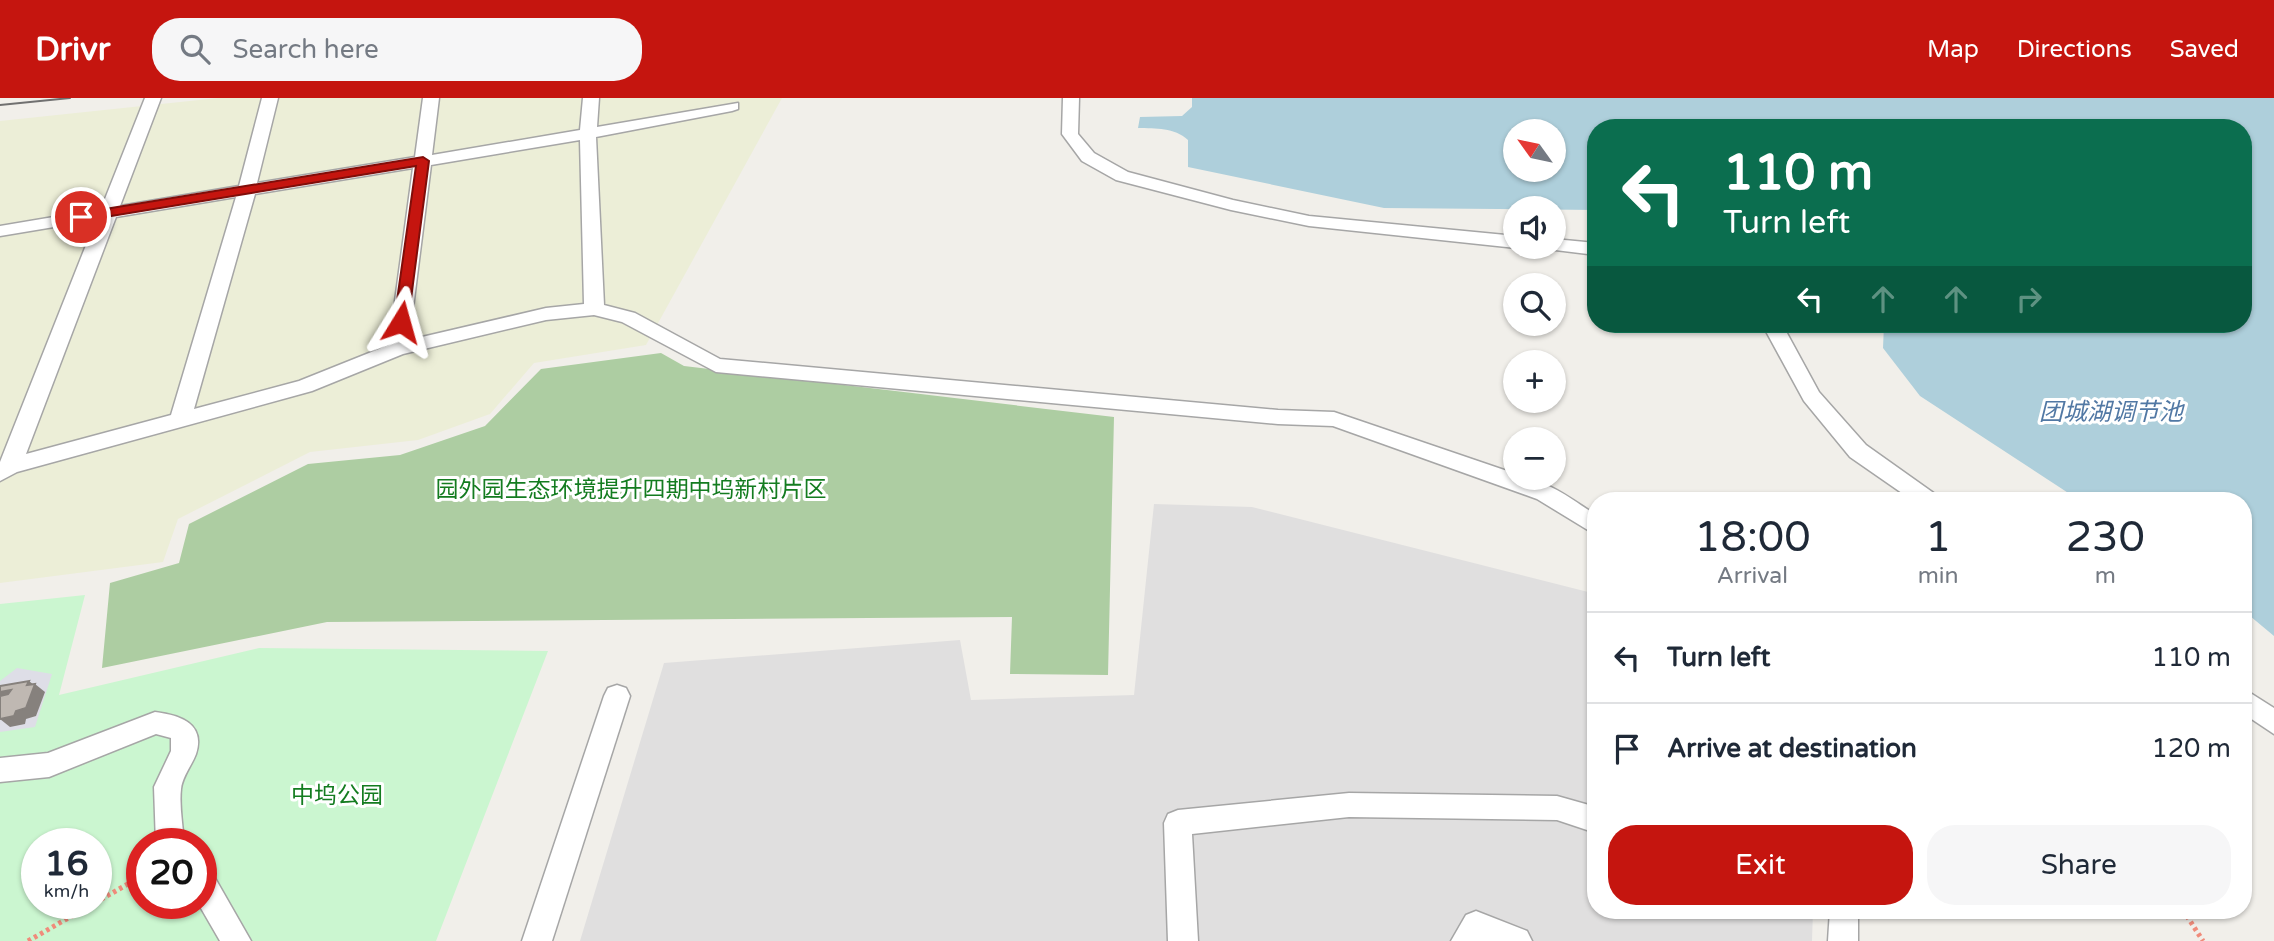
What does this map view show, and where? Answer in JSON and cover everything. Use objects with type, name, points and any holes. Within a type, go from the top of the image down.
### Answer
[{"type":"street","points":[[5,469],[153,98]]},
{"type":"street","points":[[423,161],[430,98]]},
{"type":"street","points":[[591,98],[588,134],[594,309]]},
{"type":"street","points":[[1071,98],[1070,134],[1088,157],[1122,176],[1231,205],[1309,221],[1503,241]]},
{"type":"street","points":[[0,230],[588,134],[732,106]]},
{"type":"street","points":[[180,419],[247,190]]},
{"type":"street","points":[[1566,246],[1587,248]]},
{"type":"street","points":[[5,469],[305,386],[398,349],[546,314],[594,309],[628,317],[716,365],[1334,419],[1545,493],[1587,520]]},
{"type":"street","points":[[1777,333],[1811,396],[1858,451],[1916,492]]},
{"type":"street","points":[[537,941],[617,696]]},
{"type":"street","points":[[2252,706],[2274,723]]},
{"type":"street","points":[[0,770],[49,765],[155,723],[171,724],[184,732],[184,751],[167,787],[169,828]]},
{"type":"street","points":[[1183,941],[1178,823],[1349,805],[1557,808],[1587,817]]},
{"type":"street","points":[[1843,941],[1844,919]]},
{"type":"street","points":[[1466,941],[1476,925],[1517,941]]},
{"type":"lane","points":[[247,190],[270,98]]},
{"type":"lane","points":[[398,349],[423,161]]},
{"type":"lane","points":[[217,908],[236,941]]},
{"type":"path","points":[[28,941],[126,885]]},
{"type":"path","points":[[2189,919],[2203,941]]},
{"type":"shaded area","points":[[1154,504],[1252,507],[1587,592],[1587,919],[1813,919],[1812,941],[580,941],[664,663],[960,640],[971,700],[1134,695]]},
{"type":"shaded area","points":[[17,668],[52,674],[35,727],[0,732],[0,681]]},
{"type":"green space","points":[[218,98],[782,98],[646,345],[534,363],[490,414],[418,440],[310,452],[178,519],[163,562],[0,583],[0,121]]},
{"type":"green space","name":"园外园生态环境提升四期中坞新村片区","points":[[661,353],[684,366],[1114,417],[1108,675],[1010,674],[1012,617],[327,622],[102,668],[110,583],[179,563],[189,524],[308,464],[400,455],[485,426],[541,369]]},
{"type":"green space","name":"中坞公园","points":[[85,595],[59,695],[259,648],[548,651],[436,941],[0,941],[0,604]]},
{"type":"water","name":"团城湖调节池","points":[[1192,98],[2274,98],[2274,636],[2252,618],[2252,492],[2067,492],[1920,396],[1883,348],[1884,333],[2252,333],[2252,119],[1587,119],[1587,210],[1566,210],[1566,196],[1503,196],[1503,209],[1384,208],[1188,167],[1188,140],[1171,131],[1138,128],[1140,117],[1182,116],[1192,107]]},
{"type":"building","points":[[29,681],[27,685],[35,684],[26,708],[16,711],[14,716],[0,719],[0,696],[11,690],[0,692],[0,686]]},
{"type":"tram line","points":[[0,105],[70,98]]},
{"type":"route","points":[[81,217],[423,161],[401,322]]}]
